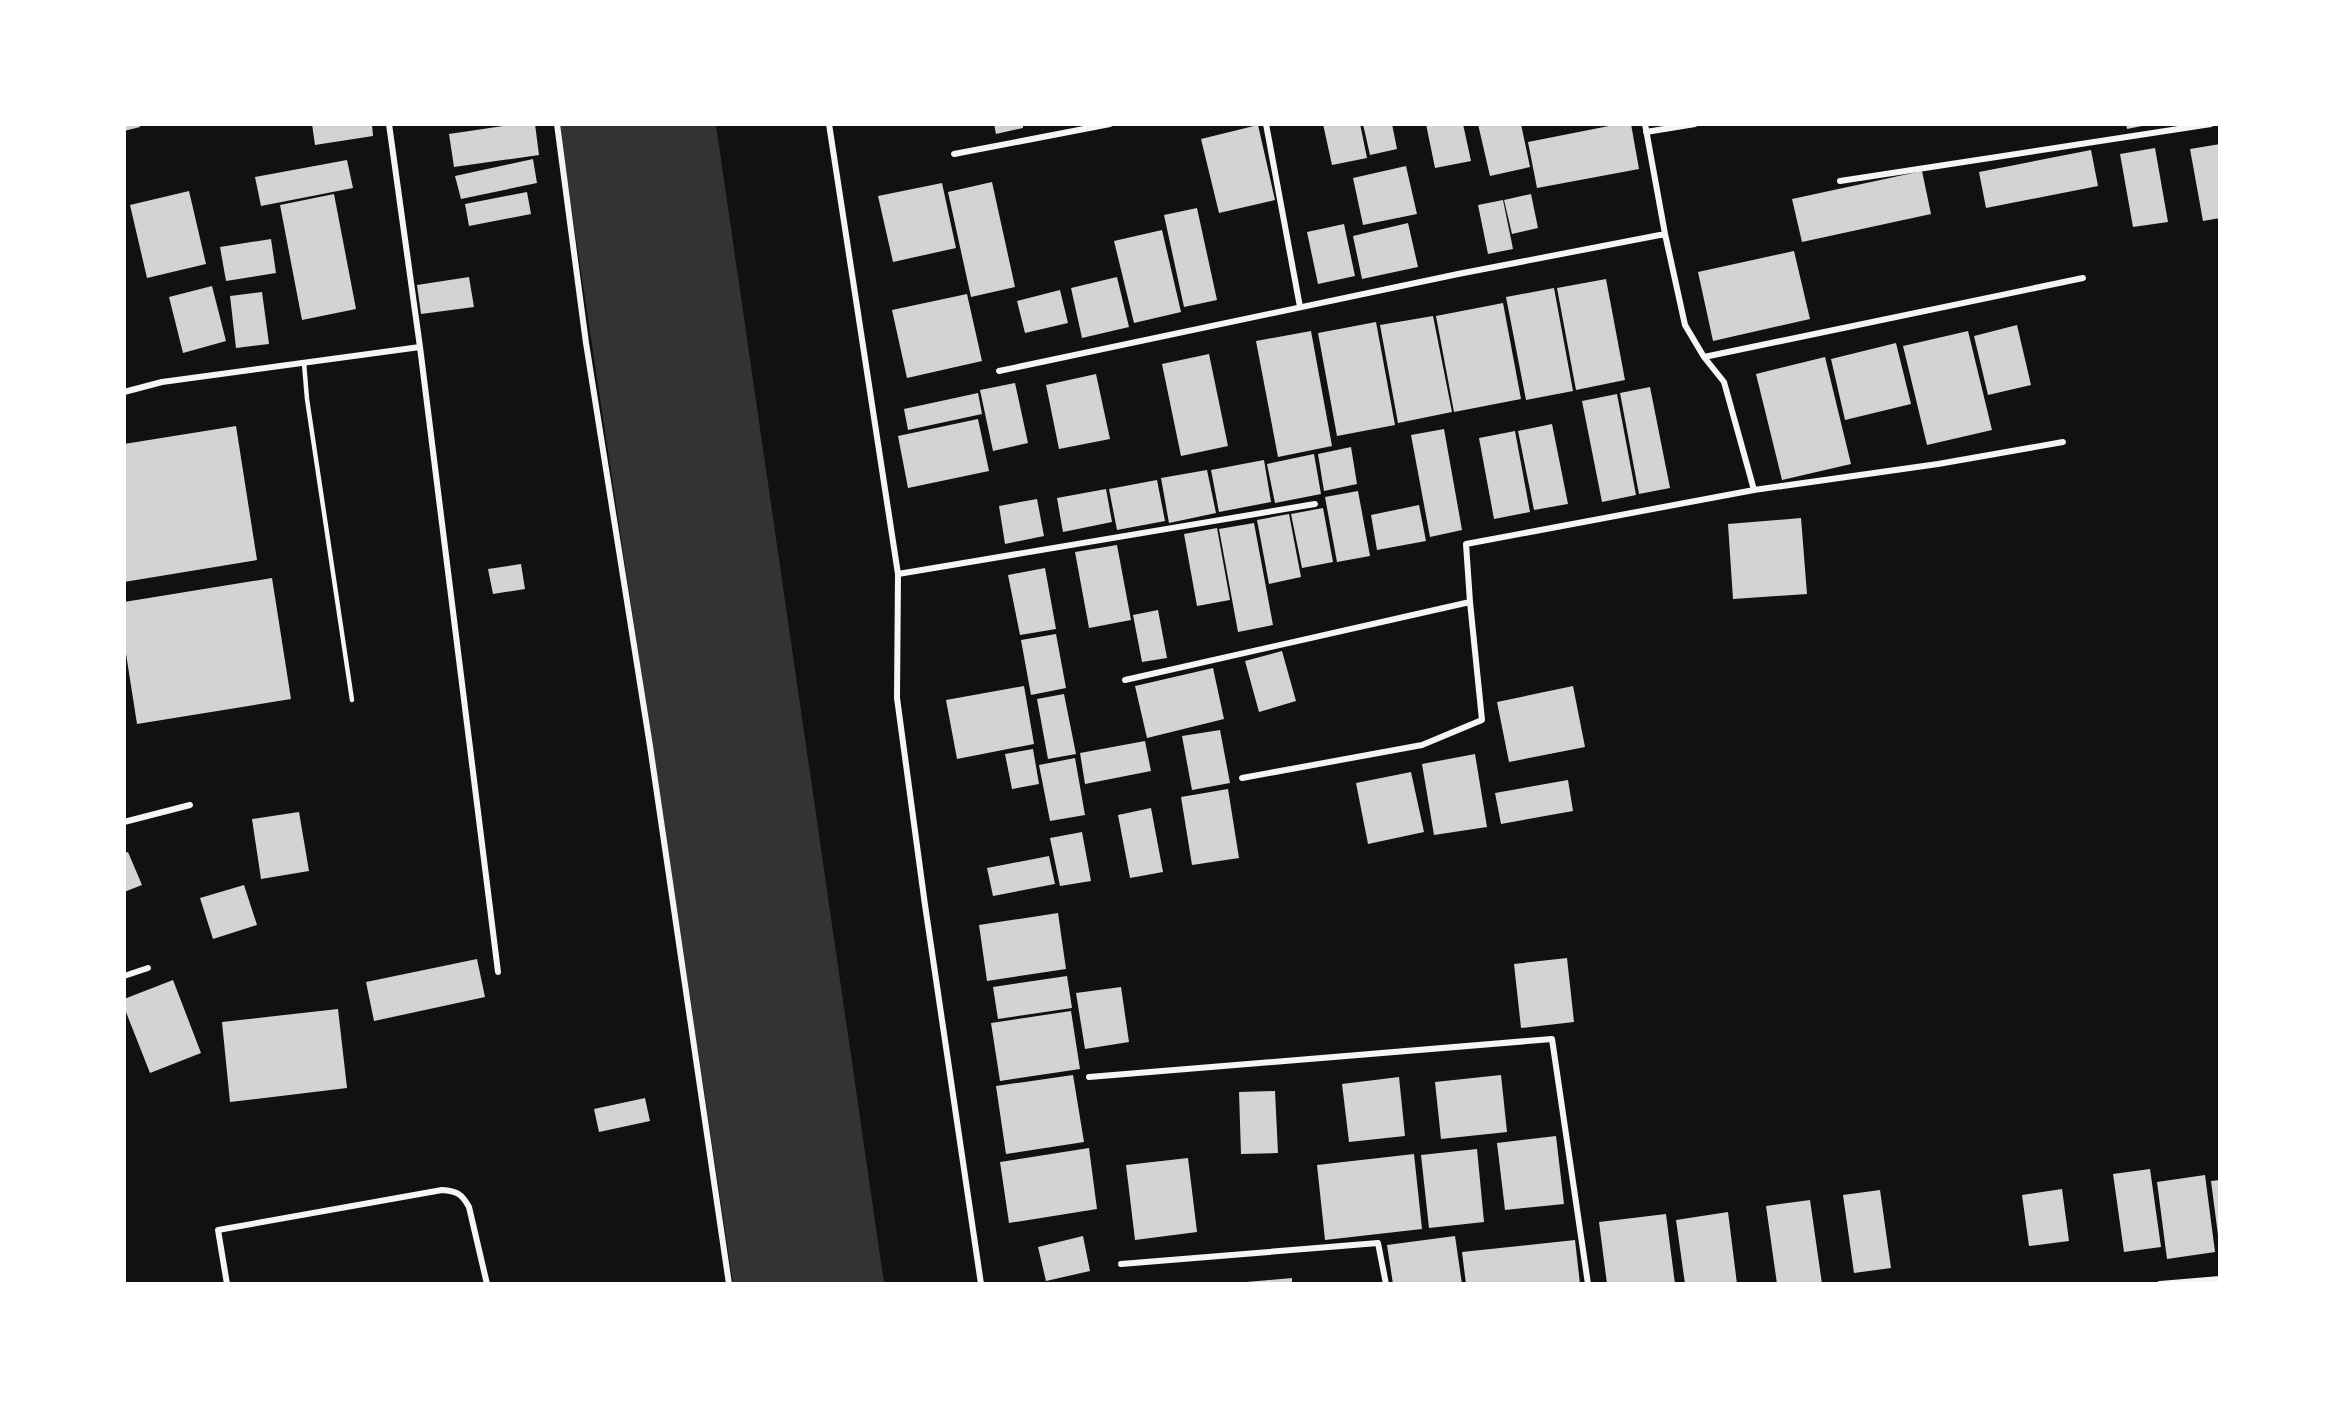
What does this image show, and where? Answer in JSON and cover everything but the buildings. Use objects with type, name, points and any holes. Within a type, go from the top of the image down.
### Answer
[{"type":"street","points":[[389,124],[420,347],[498,972]]},
{"type":"street","points":[[557,124],[586,343],[651,758],[729,1284]]},
{"type":"street","points":[[829,124],[898,574],[897,698],[981,1284]]},
{"type":"street","points":[[954,154],[1110,124]]},
{"type":"street","points":[[1266,124],[1300,307]]},
{"type":"street","points":[[1645,124],[1665,234],[1685,325],[1704,357],[1724,382],[1754,490]]},
{"type":"street","points":[[1646,132],[1695,124]]},
{"type":"street","points":[[1839,181],[2211,124]]},
{"type":"street","points":[[999,371],[1458,274],[1665,234]]},
{"type":"street","points":[[1704,357],[2083,278]]},
{"type":"street","points":[[124,392],[162,382],[420,347]]},
{"type":"street","points":[[1242,778],[1422,745],[1482,720],[1466,544],[1754,490],[1938,464],[2063,442]]},
{"type":"street","points":[[898,574],[1315,504]]},
{"type":"street","points":[[1125,680],[1470,602]]},
{"type":"street","points":[[124,822],[190,805]]},
{"type":"street","points":[[124,976],[148,968]]},
{"type":"street","points":[[1089,1077],[1552,1039],[1588,1284]]},
{"type":"street","points":[[227,1284],[218,1230],[442,1190],[455,1191],[464,1197],[469,1207],[487,1284]]},
{"type":"street","points":[[1121,1264],[1378,1243],[1386,1284]]},
{"type":"street","points":[[2160,1284],[2220,1279]]},
{"type":"lane","points":[[304,363],[352,700]]},
{"type":"shaded area","points":[[559,125],[716,125],[884,1283],[733,1283]]}]
